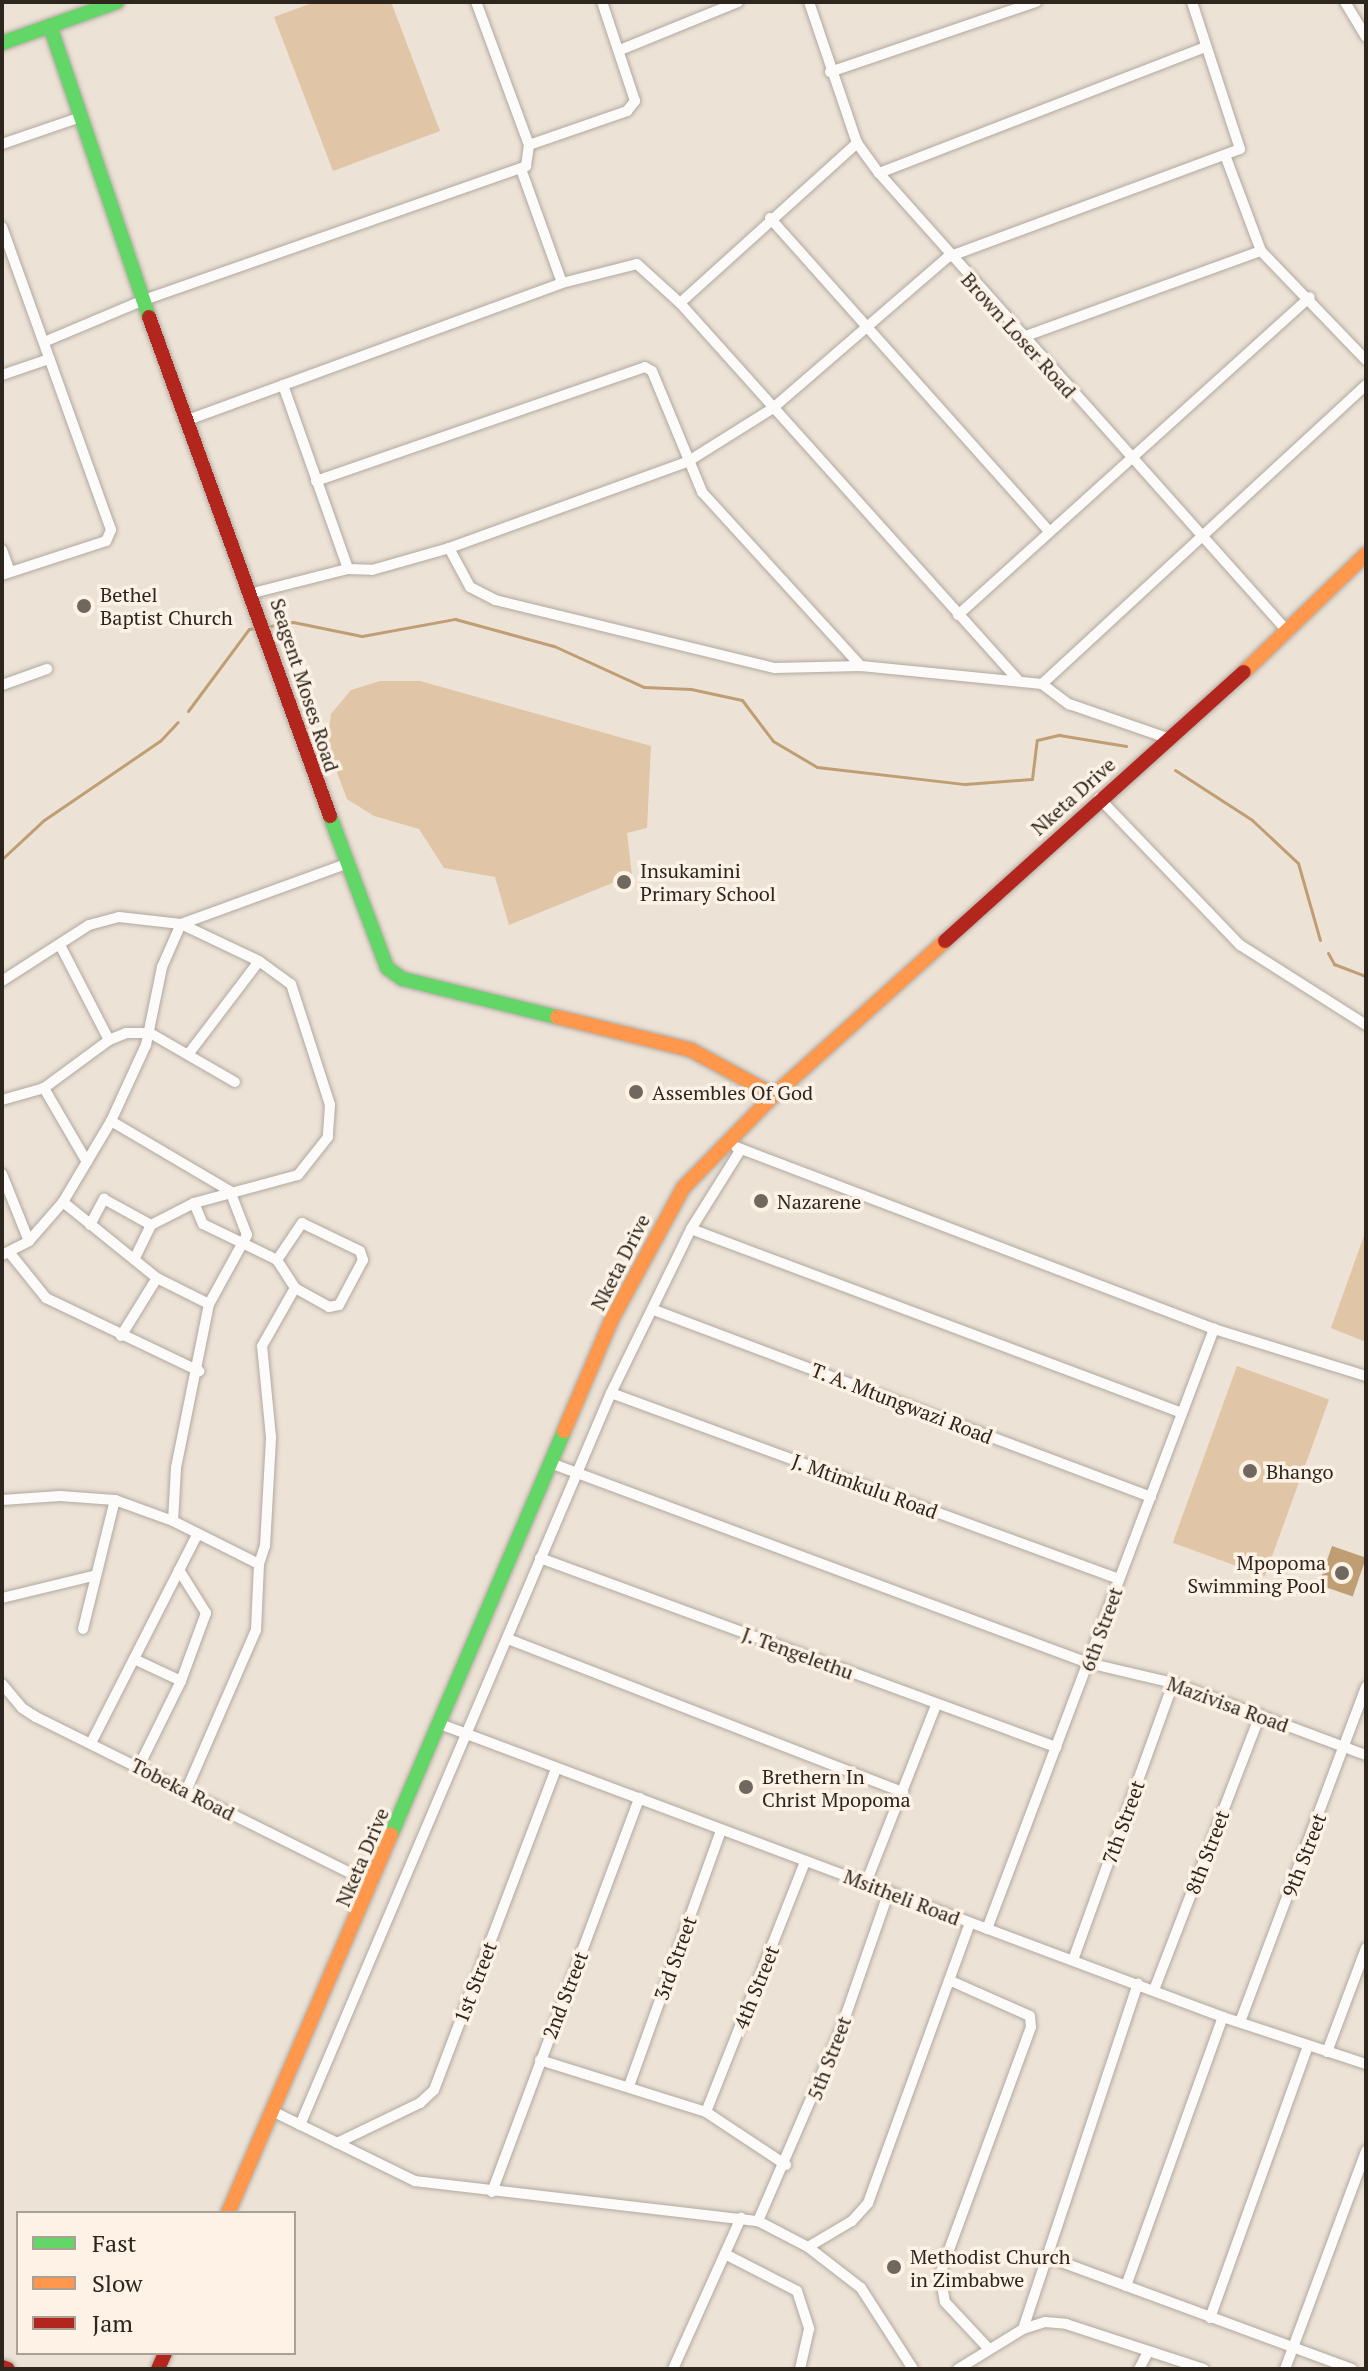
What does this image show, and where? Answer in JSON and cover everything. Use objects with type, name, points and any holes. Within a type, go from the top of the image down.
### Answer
[{"type":"street","points":[[2,43],[117,2]]},
{"type":"street","points":[[44,342],[144,300],[521,169],[530,157],[529,145],[476,2]]},
{"type":"street","points":[[529,145],[627,111],[635,93],[602,2]]},
{"type":"street","points":[[620,50],[738,2]]},
{"type":"street","name":"Brown Loser Road","points":[[809,2],[830,72],[857,143],[879,173],[948,257],[1288,632]]},
{"type":"street","points":[[830,72],[1036,2]]},
{"type":"street","points":[[253,593],[348,569],[372,570],[449,548],[687,462],[773,408],[948,257],[1240,149],[1240,141],[1192,2]]},
{"type":"street","points":[[1345,2],[1366,37]]},
{"type":"street","name":"Seagent Moses Road","points":[[50,26],[185,421],[253,593],[346,864],[393,976],[691,1050],[774,1095]]},
{"type":"street","points":[[879,173],[1206,47]]},
{"type":"street","points":[[2,144],[81,117]]},
{"type":"street","points":[[680,303],[770,218],[857,143]]},
{"type":"street","points":[[1225,155],[1261,251],[1310,297],[1366,360]]},
{"type":"street","points":[[521,169],[562,283]]},
{"type":"street","points":[[770,218],[868,323],[1047,529]]},
{"type":"street","points":[[2,227],[111,536],[6,573],[2,550]]},
{"type":"street","points":[[1023,337],[1261,251]]},
{"type":"street","points":[[185,421],[562,283],[637,264],[680,303],[1018,680]]},
{"type":"street","points":[[958,615],[1047,529],[1131,459],[1310,297]]},
{"type":"street","points":[[2,375],[49,359]]},
{"type":"street","points":[[316,481],[638,367],[652,371],[687,462],[702,492],[861,666]]},
{"type":"street","points":[[283,385],[348,569]]},
{"type":"street","points":[[1042,684],[1366,385]]},
{"type":"street","points":[[449,548],[470,587],[495,600],[775,668],[861,666],[1042,684],[1083,710],[1167,738]]},
{"type":"street","name":"Nketa Drive","points":[[229,2211],[645,1251],[683,1188],[774,1095],[1099,798],[1288,632],[1366,554]]},
{"type":"street","points":[[2,685],[47,669]]},
{"type":"street","points":[[1099,798],[1240,945],[1366,1025]]},
{"type":"street","points":[[199,1371],[46,1298],[5,1254],[29,1241],[63,1202],[111,1121],[150,1033],[162,967],[181,924],[346,864]]},
{"type":"street","points":[[2,981],[111,918],[181,924],[259,961],[291,984],[332,1117],[328,1137],[298,1175],[194,1203],[151,1225],[135,1258]]},
{"type":"street","points":[[60,945],[109,1040]]},
{"type":"street","points":[[190,1052],[259,961]]},
{"type":"street","points":[[2,1100],[44,1088],[109,1040],[126,1033],[150,1033],[190,1052],[235,1082]]},
{"type":"street","points":[[44,1088],[87,1162]]},
{"type":"street","points":[[111,1121],[230,1191],[247,1227],[244,1245],[209,1304],[199,1371],[176,1468],[173,1521]]},
{"type":"street","points":[[725,1142],[1214,1329],[1366,1376]]},
{"type":"street","points":[[300,2125],[611,1393],[691,1229],[741,1149]]},
{"type":"street","points":[[2,1174],[29,1241]]},
{"type":"street","points":[[90,1225],[104,1199],[151,1225]]},
{"type":"street","points":[[63,1202],[157,1278],[209,1304]]},
{"type":"street","points":[[194,1203],[203,1224],[277,1260],[295,1288],[335,1308],[362,1254],[302,1223],[277,1260]]},
{"type":"street","points":[[691,1229],[1182,1413]]},
{"type":"street","points":[[121,1336],[157,1278]]},
{"type":"street","points":[[186,1791],[256,1630],[259,1564],[265,1546],[271,1437],[263,1341],[295,1288]]},
{"type":"street","name":"T. A. Mtungwazi Road","points":[[654,1310],[1151,1497]]},
{"type":"street","name":"6th Street","points":[[987,1929],[1214,1329]]},
{"type":"street","name":"J. Mtimkulu Road","points":[[611,1393],[1119,1579]]},
{"type":"street","name":"Mazivisa Road","points":[[553,1464],[1088,1663],[1173,1683],[1366,1755]]},
{"type":"street","points":[[2,1500],[60,1496],[115,1500],[173,1521],[259,1564]]},
{"type":"street","points":[[83,1629],[93,1576],[115,1500]]},
{"type":"street","points":[[91,1743],[197,1535]]},
{"type":"street","name":"J. Tengelethu","points":[[540,1558],[1056,1747]]},
{"type":"street","points":[[138,1768],[181,1681],[206,1613],[179,1570]]},
{"type":"street","points":[[2,1598],[93,1576]]},
{"type":"street","points":[[508,1639],[903,1792]]},
{"type":"street","points":[[134,1659],[181,1681]]},
{"type":"street","name":"7th Street","points":[[1073,1960],[1173,1683]]},
{"type":"street","name":"Tobeka Road","points":[[2,1684],[22,1708],[372,1884]]},
{"type":"street","name":"9th Street","points":[[1240,2022],[1366,1687]]},
{"type":"street","points":[[866,1883],[936,1705]]},
{"type":"street","name":"8th Street","points":[[1154,1990],[1260,1715]]},
{"type":"street","name":"Msitheli Road","points":[[440,1724],[1223,2017],[1366,2064]]},
{"type":"street","name":"1st Street","points":[[337,2143],[420,2103],[434,2090],[556,1769]]},
{"type":"street","name":"2nd Street","points":[[492,2192],[639,1798]]},
{"type":"street","name":"3rd Street","points":[[629,2086],[721,1830]]},
{"type":"street","name":"4th Street","points":[[706,2112],[805,1862]]},
{"type":"street","name":"5th Street","points":[[758,2221],[786,2165],[889,1891]]},
{"type":"street","points":[[808,2247],[852,2221],[868,2203],[970,1923]]},
{"type":"street","points":[[1327,2052],[1366,1948]]},
{"type":"street","points":[[951,1981],[1030,2016],[1031,2027],[940,2274],[945,2302],[989,2349]]},
{"type":"street","points":[[1023,2329],[1138,1984]]},
{"type":"street","points":[[1126,2286],[1223,2017]]},
{"type":"street","points":[[1210,2318],[1308,2046]]},
{"type":"street","points":[[540,2060],[706,2112],[786,2165]]},
{"type":"street","points":[[274,2112],[397,2175],[492,2192],[758,2221],[808,2247],[861,2288],[913,2369]]},
{"type":"street","points":[[1285,2369],[1366,2151]]},
{"type":"street","points":[[673,2369],[741,2218]]},
{"type":"street","points":[[725,2254],[797,2291],[809,2329],[800,2369]]},
{"type":"street","points":[[1045,2256],[1352,2369]]},
{"type":"street","points":[[958,2369],[1023,2329],[1045,2322],[1066,2324],[1204,2369]]},
{"type":"street","points":[[1139,2369],[1148,2352]]},
{"type":"street","points":[[2,2367],[8,2369]]},
{"type":"shaded area","points":[[315,2],[391,2],[440,131],[333,171],[274,17]]},
{"type":"shaded area","points":[[380,681],[420,681],[651,746],[647,828],[627,833],[632,875],[509,925],[495,877],[444,868],[419,829],[374,816],[347,799],[327,746],[331,714],[351,690]]},
{"type":"shaded area","points":[[1366,1230],[1366,1342],[1331,1328]]},
{"type":"shaded area","name":"Bhango","points":[[1237,1366],[1329,1400],[1265,1576],[1173,1543]]},
{"type":"shaded area","name":"Mpopoma Swimming Pool","points":[[1332,1546],[1366,1558],[1353,1596],[1319,1585]]},
{"type":"waterway","points":[[270,626],[293,622],[362,636],[455,619],[554,646],[644,687],[691,689],[742,700],[773,741],[817,767],[965,784],[1032,779],[1037,740],[1059,735],[1126,746]]},
{"type":"waterway","points":[[188,711],[249,629],[256,628]]},
{"type":"waterway","points":[[2,859],[44,820],[160,741],[178,722]]},
{"type":"waterway","points":[[1175,770],[1252,820],[1298,863],[1320,940]]},
{"type":"waterway","points":[[1328,953],[1334,964],[1366,976]]},
{"type":"traffic: fast","points":[[2,43],[117,2]]},
{"type":"traffic: fast","points":[[50,26],[149,317]]},
{"type":"traffic: fast","points":[[330,816],[387,968],[403,979],[557,1017]]},
{"type":"traffic: fast","points":[[391,1835],[564,1431]]},
{"type":"traffic: slow","points":[[1244,672],[1366,554]]},
{"type":"traffic: slow","points":[[564,1431],[612,1319],[683,1188],[774,1095],[945,941]]},
{"type":"traffic: slow","points":[[557,1017],[691,1050],[774,1095]]},
{"type":"traffic: slow","points":[[229,2211],[391,1835]]},
{"type":"traffic: jam","points":[[149,317],[330,816]]},
{"type":"traffic: jam","points":[[945,941],[1244,672]]},
{"type":"traffic: jam","points":[[158,2369],[164,2355]]},
{"type":"traffic: jam","points":[[2,2367],[8,2369]]},
{"type":"place","name":"Bethel Baptist Church","points":[[84,606]]},
{"type":"place","name":"Insukamini Primary School","points":[[624,882]]},
{"type":"place","name":"Assembles Of God","points":[[636,1092]]},
{"type":"place","name":"Nazarene","points":[[761,1201]]},
{"type":"place","name":"Bhango","points":[[1250,1471]]},
{"type":"place","name":"Mpopoma Swimming Pool","points":[[1342,1573]]},
{"type":"place","name":"Brethern In Christ Mpopoma","points":[[746,1787]]},
{"type":"place","name":"Methodist Church in Zimbabwe","points":[[894,2267]]}]
